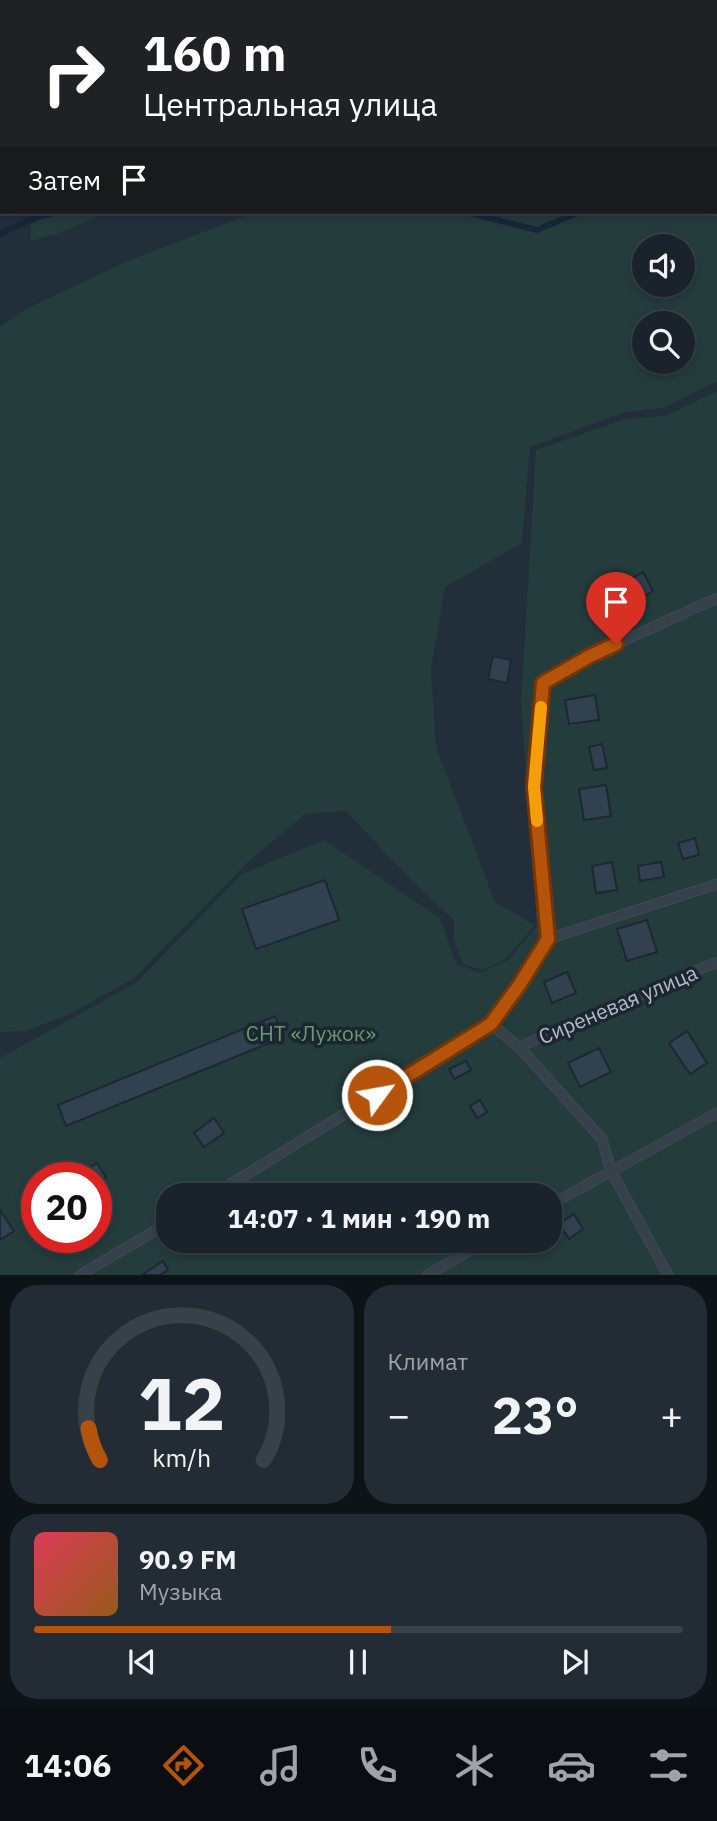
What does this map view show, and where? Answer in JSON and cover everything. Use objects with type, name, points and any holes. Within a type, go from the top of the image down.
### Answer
[{"type":"lane","points":[[233,1183],[491,1024],[548,939],[534,787],[543,683],[590,656],[717,598]]},
{"type":"lane","points":[[548,939],[717,884]]},
{"type":"lane","name":"Сиреневая улица","points":[[519,1047],[717,962]]},
{"type":"lane","points":[[491,1024],[519,1047],[603,1139],[611,1171],[668,1275]]},
{"type":"lane","points":[[562,1199],[717,1113]]},
{"type":"lane","points":[[80,1275],[156,1230]]},
{"type":"lane","points":[[427,1275],[466,1253]]},
{"type":"green space","points":[[31,214],[103,214],[62,232],[31,241]]},
{"type":"green space","points":[[251,214],[717,214],[717,381],[663,408],[625,412],[530,447],[522,543],[445,587],[431,669],[436,747],[495,902],[535,925],[505,960],[483,970],[463,964],[454,941],[454,920],[412,881],[346,811],[305,814],[250,860],[134,978],[68,1015],[25,1031],[0,1032],[0,327],[28,308],[128,261]]},
{"type":"green space","name":"СНТ «Лужок»","points":[[717,391],[717,1275],[0,1275],[0,1058],[136,983],[242,874],[324,840],[440,918],[456,964],[481,973],[508,960],[537,926],[521,702],[536,450],[626,419],[665,416]]},
{"type":"building","points":[[643,572],[653,591],[634,602],[623,583]]},
{"type":"building","points":[[493,656],[511,660],[507,683],[488,679]]},
{"type":"building","points":[[595,695],[599,720],[569,724],[565,700]]},
{"type":"building","points":[[602,744],[607,768],[594,770],[589,747]]},
{"type":"building","points":[[606,785],[611,816],[584,820],[579,789]]},
{"type":"building","points":[[695,838],[699,855],[683,859],[678,843]]},
{"type":"building","points":[[612,862],[617,890],[596,893],[592,866]]},
{"type":"building","points":[[661,862],[664,877],[640,881],[638,866]]},
{"type":"building","points":[[325,880],[339,920],[256,949],[242,909]]},
{"type":"building","points":[[647,920],[657,952],[627,961],[617,929]]},
{"type":"building","points":[[567,972],[576,993],[552,1003],[544,982]]},
{"type":"building","points":[[275,1016],[284,1037],[66,1126],[58,1105]]},
{"type":"building","points":[[687,1031],[707,1063],[690,1074],[669,1043]]},
{"type":"building","points":[[599,1048],[611,1072],[580,1087],[568,1063]]},
{"type":"building","points":[[466,1061],[471,1070],[454,1079],[449,1069]]},
{"type":"building","points":[[480,1100],[487,1112],[477,1118],[470,1106]]},
{"type":"building","points":[[214,1118],[224,1133],[204,1147],[194,1133]]},
{"type":"building","points":[[0,1210],[14,1231],[0,1240]]},
{"type":"building","points":[[574,1214],[583,1229],[569,1239],[562,1228],[562,1222]]},
{"type":"building","points":[[163,1261],[168,1270],[160,1275],[142,1275]]},
{"type":"waterway","points":[[0,234],[49,214]]},
{"type":"waterway","points":[[473,214],[537,230],[574,214]]},
{"type":"slow traffic","points":[[537,821],[534,787],[541,707]]},
{"type":"route","points":[[377,1095],[491,1024],[548,939],[534,787],[543,683],[616,644]]}]
